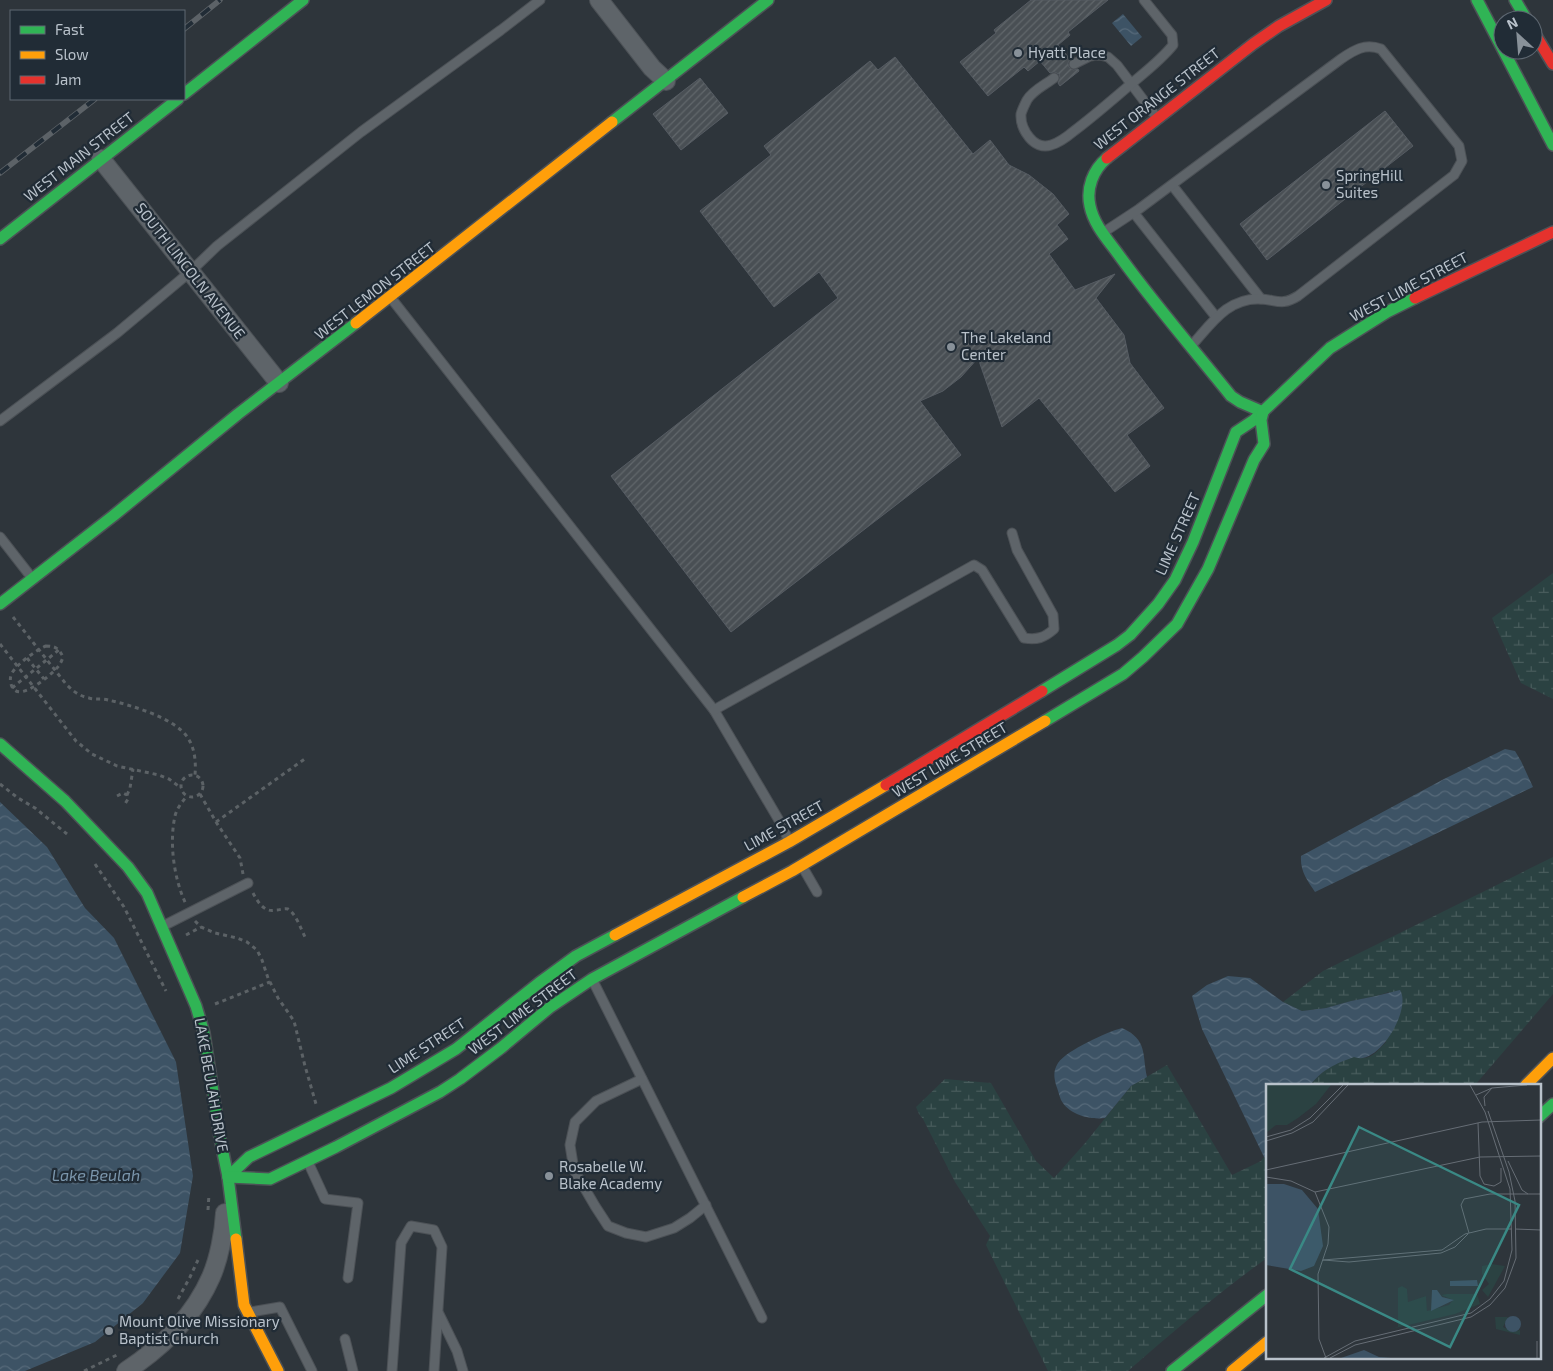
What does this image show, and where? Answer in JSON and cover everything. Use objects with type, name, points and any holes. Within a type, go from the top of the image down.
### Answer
[{"type":"street","points":[[185,93],[303,0]]},
{"type":"street","points":[[599,0],[652,68],[666,81]]},
{"type":"street","name":"WEST LEMON STREET","points":[[0,604],[126,506],[223,426],[294,373],[768,0]]},
{"type":"street","name":"WEST ORANGE STREET","points":[[1262,412],[1231,396],[1142,285],[1103,232],[1094,219],[1088,198],[1091,182],[1098,165],[1253,44],[1279,26],[1326,0]]},
{"type":"street","points":[[1477,0],[1553,145]]},
{"type":"street","points":[[1543,47],[1553,64]]},
{"type":"street","name":"WEST MAIN STREET","points":[[0,239],[177,100]]},
{"type":"street","name":"SOUTH LINCOLN AVENUE","points":[[101,159],[279,383]]},
{"type":"street","name":"WEST LIME STREET","points":[[228,1177],[270,1179],[447,1088],[502,1048],[548,1008],[796,854],[1123,674],[1176,624],[1208,570],[1254,460],[1264,444],[1262,412],[1330,348],[1379,318],[1553,232]]},
{"type":"street","name":"LIME STREET","points":[[228,1177],[249,1158],[391,1088],[456,1049],[576,956],[796,854],[1044,691],[1117,646],[1130,635],[1158,604],[1175,580],[1193,542],[1236,432],[1262,412]]},
{"type":"street","name":"LAKE BEULAH DRIVE","points":[[0,744],[65,801],[128,867],[147,894],[162,926],[196,1006],[204,1033],[228,1177],[224,1231],[212,1276],[199,1301],[174,1331],[145,1359],[126,1371]]},
{"type":"street","points":[[1527,1084],[1553,1058]]},
{"type":"street","points":[[1540,1116],[1553,1104]]},
{"type":"street","points":[[228,1177],[244,1305],[278,1371]]},
{"type":"street","points":[[1172,1371],[1266,1296]]},
{"type":"street","points":[[1232,1371],[1266,1343]]},
{"type":"lane","points":[[0,421],[117,333],[218,246],[361,132],[540,0]]},
{"type":"lane","points":[[1054,78],[1035,91],[1027,100],[1021,112],[1022,124],[1027,135],[1034,142],[1042,146],[1052,145],[1067,136],[1105,107],[1165,56],[1173,45],[1172,36],[1144,0]]},
{"type":"lane","points":[[1103,232],[1134,213],[1341,59],[1363,46],[1374,46],[1381,49],[1459,146],[1462,161],[1454,175],[1290,301],[1282,303],[1250,299],[1237,303],[1226,308],[1216,317],[1191,346]]},
{"type":"lane","points":[[1074,64],[1090,56],[1108,57],[1117,65],[1157,118]]},
{"type":"lane","points":[[1172,185],[1261,299]]},
{"type":"lane","points":[[1134,213],[1216,317]]},
{"type":"lane","points":[[391,297],[714,710],[780,822],[817,892]]},
{"type":"lane","points":[[714,710],[974,564],[982,570],[1024,638],[1034,640],[1046,637],[1054,629],[1053,615],[1017,550],[1012,533]]},
{"type":"lane","points":[[0,537],[33,579]]},
{"type":"lane","points":[[162,926],[248,883]]},
{"type":"lane","points":[[592,979],[762,1318]]},
{"type":"lane","points":[[642,1079],[596,1101],[574,1122],[570,1145],[574,1170],[608,1226],[626,1233],[646,1238],[674,1228],[706,1205]]},
{"type":"lane","points":[[307,1161],[325,1199],[358,1203],[348,1278]]},
{"type":"lane","points":[[392,1371],[401,1243],[411,1226],[434,1230],[442,1247],[434,1371]]},
{"type":"lane","points":[[248,1312],[280,1307],[312,1371]]},
{"type":"lane","points":[[438,1312],[457,1351],[463,1371]]},
{"type":"lane","points":[[345,1339],[353,1371]]},
{"type":"path","points":[[13,617],[75,693],[89,698],[106,699],[126,705],[155,715],[177,727],[187,736],[193,747],[196,766],[195,775]]},
{"type":"path","points":[[0,644],[76,741],[92,754],[118,766],[169,779],[181,788],[187,796],[194,797],[202,792],[203,782],[200,777],[190,775],[182,781],[181,788]]},
{"type":"path","points":[[46,646],[54,646],[60,649],[63,657],[61,665],[26,692],[17,691],[12,688],[10,678],[12,671],[38,649],[46,646]]},
{"type":"path","points":[[12,688],[60,649]]},
{"type":"path","points":[[27,658],[44,679]]},
{"type":"path","points":[[216,822],[306,758]]},
{"type":"path","points":[[125,804],[128,799],[127,795],[133,769]]},
{"type":"path","points":[[0,784],[70,837]]},
{"type":"path","points":[[117,796],[123,793],[127,795]]},
{"type":"path","points":[[187,796],[176,816],[174,830],[174,871],[179,888],[197,924],[214,933],[247,942],[256,950],[278,998],[294,1021],[317,1107]]},
{"type":"path","points":[[95,863],[124,907],[168,996]]},
{"type":"path","points":[[182,936],[201,927]]},
{"type":"path","points":[[210,1006],[270,982]]},
{"type":"path","points":[[208,1215],[209,1187]]},
{"type":"path","points":[[177,1299],[200,1255]]},
{"type":"path","points":[[84,1371],[122,1352]]},
{"type":"green space","points":[[1553,573],[1553,699],[1521,683],[1492,618]]},
{"type":"green space","points":[[1553,857],[1553,994],[1476,1084],[1311,1084],[1334,1064],[1352,1057],[1367,1058],[1386,1042],[1389,992],[1326,1008],[1302,1011],[1283,1002],[1323,971]]},
{"type":"green space","points":[[1167,1065],[1232,1175],[1261,1161],[1264,1157],[1266,1158],[1266,1259],[1213,1299],[1128,1371],[1048,1371],[986,1245],[990,1236],[955,1182],[916,1107],[945,1079],[991,1083],[1036,1161],[1054,1178],[1131,1086]]},
{"type":"water","points":[[1123,14],[1142,37],[1131,46],[1112,23]]},
{"type":"water","points":[[1505,749],[1515,751],[1533,787],[1315,892],[1303,871],[1301,856],[1444,779]]},
{"type":"water","name":"Lake Beulah","points":[[0,802],[47,847],[85,908],[114,938],[176,1062],[193,1176],[180,1253],[143,1303],[95,1342],[25,1371],[0,1371]]},
{"type":"water","points":[[1228,976],[1250,978],[1283,1002],[1302,1011],[1326,1008],[1400,990],[1402,998],[1401,1009],[1391,1034],[1383,1045],[1364,1058],[1354,1057],[1335,1065],[1325,1071],[1311,1084],[1266,1084],[1266,1158],[1202,1029],[1192,996],[1207,985]]},
{"type":"water","points":[[1122,1028],[1136,1037],[1140,1043],[1147,1077],[1131,1086],[1105,1118],[1093,1118],[1074,1113],[1061,1100],[1056,1085],[1054,1077],[1058,1063],[1078,1047]]},
{"type":"building","name":"Hyatt Place","points":[[1031,0],[1108,0],[1068,32],[1070,35],[1058,45],[1070,59],[1069,67],[1079,71],[1060,86],[1058,83],[1059,74],[1050,73],[1040,61],[1028,71],[1024,67],[988,96],[960,62],[996,33],[994,30]]},
{"type":"building","name":"The Lakeland Center","points":[[895,57],[973,154],[990,140],[1009,165],[1029,175],[1053,194],[1069,214],[1057,225],[1068,239],[1049,254],[1075,290],[1115,274],[1096,298],[1124,335],[1130,363],[1164,408],[1127,435],[1150,466],[1115,492],[1039,398],[1002,427],[978,358],[961,377],[943,391],[920,401],[961,455],[731,632],[611,476],[838,298],[819,272],[774,307],[700,211],[771,155],[764,146],[870,61],[878,70]]},
{"type":"building","points":[[700,78],[728,113],[681,150],[653,114]]},
{"type":"building","name":"SpringHill Suites","points":[[1385,111],[1413,146],[1267,260],[1240,224]]},
{"type":"railway","points":[[185,28],[220,0]]},
{"type":"railway","points":[[0,173],[94,100]]},
{"type":"traffic: fast","points":[[185,93],[303,0]]},
{"type":"traffic: fast","points":[[612,122],[768,0]]},
{"type":"traffic: fast","points":[[1477,0],[1553,145]]},
{"type":"traffic: fast","points":[[1515,0],[1521,10]]},
{"type":"traffic: fast","points":[[0,239],[177,100]]},
{"type":"traffic: fast","points":[[1107,158],[1094,174],[1089,193],[1092,213],[1099,227],[1148,293],[1231,396],[1263,412]]},
{"type":"traffic: fast","points":[[1042,691],[1117,645],[1130,635],[1158,604],[1175,580],[1193,542],[1236,432],[1254,420],[1330,348],[1387,312],[1415,298]]},
{"type":"traffic: fast","points":[[0,604],[113,516],[238,414],[356,323]]},
{"type":"traffic: fast","points":[[1045,721],[1123,674],[1177,624],[1208,569],[1254,460],[1264,444],[1261,420],[1263,412]]},
{"type":"traffic: fast","points":[[0,744],[65,801],[128,867],[147,893],[196,1006],[204,1033],[228,1177],[236,1239]]},
{"type":"traffic: fast","points":[[228,1177],[270,1179],[336,1147],[440,1092],[501,1048],[549,1008],[592,979],[743,897]]},
{"type":"traffic: fast","points":[[228,1177],[249,1157],[391,1088],[456,1049],[576,956],[615,935]]},
{"type":"traffic: fast","points":[[1540,1116],[1553,1104]]},
{"type":"traffic: fast","points":[[1172,1371],[1266,1296]]},
{"type":"traffic: slow","points":[[356,323],[612,122]]},
{"type":"traffic: slow","points":[[743,897],[792,871],[1045,721]]},
{"type":"traffic: slow","points":[[615,935],[789,842],[886,785]]},
{"type":"traffic: slow","points":[[1527,1084],[1553,1058]]},
{"type":"traffic: slow","points":[[236,1239],[244,1305],[278,1371]]},
{"type":"traffic: slow","points":[[1232,1371],[1266,1343]]},
{"type":"traffic: jam","points":[[1107,158],[1253,44],[1279,26],[1326,0]]},
{"type":"traffic: jam","points":[[1543,48],[1553,64]]},
{"type":"traffic: jam","points":[[1415,298],[1553,232]]},
{"type":"traffic: jam","points":[[886,785],[1042,691]]},
{"type":"place","name":"Hyatt Place","points":[[1018,53]]},
{"type":"place","name":"SpringHill Suites","points":[[1326,185]]},
{"type":"place","name":"The Lakeland Center","points":[[951,347]]},
{"type":"place","name":"Rosabelle W. Blake Academy","points":[[549,1176]]},
{"type":"place","name":"Mount Olive Missionary Baptist Church","points":[[109,1331]]}]
